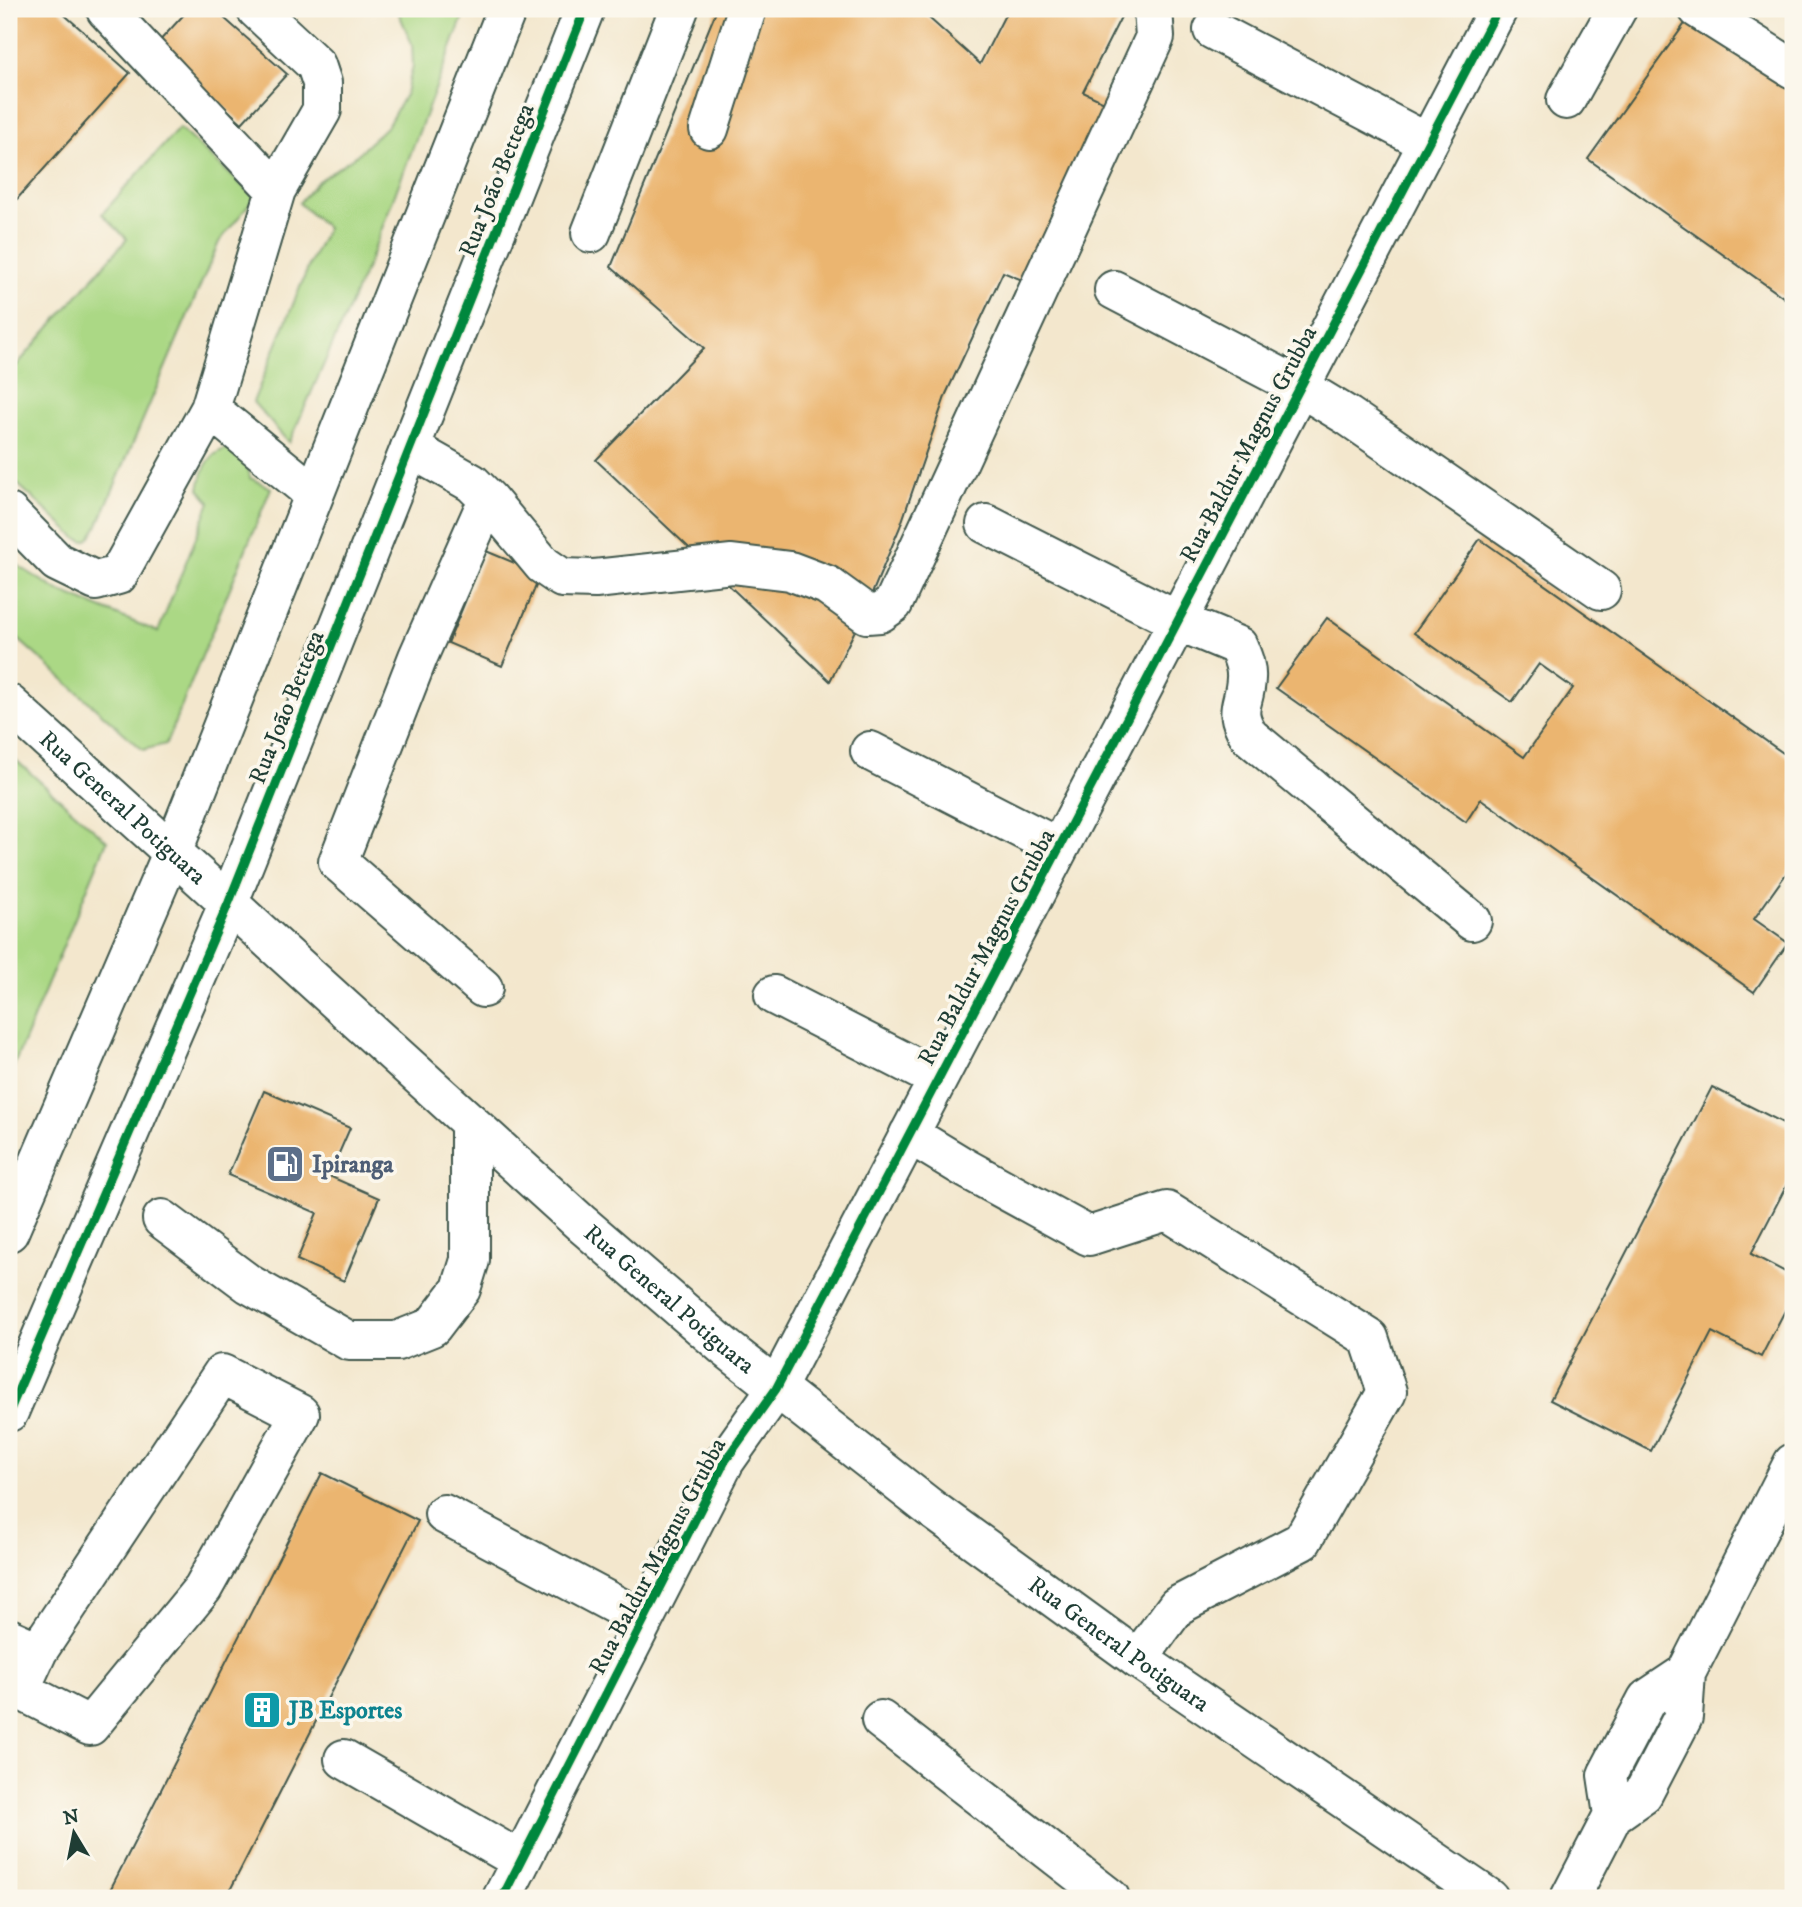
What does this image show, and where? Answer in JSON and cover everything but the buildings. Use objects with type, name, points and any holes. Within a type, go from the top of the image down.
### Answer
[{"type":"main road","points":[[108,9],[106,10],[276,190]]},
{"type":"main road","points":[[9,513],[57,562],[96,581],[118,575],[210,409],[276,190],[322,110],[322,83],[316,65],[256,9]]},
{"type":"main road","points":[[9,1232],[173,851],[507,9]]},
{"type":"main road","name":"Rua João Bettega","points":[[9,1412],[229,902],[585,9]]},
{"type":"main road","points":[[591,233],[679,9]]},
{"type":"main road","points":[[709,129],[747,9]]},
{"type":"main road","points":[[410,448],[472,483],[544,565],[562,578],[594,579],[732,564],[790,571],[827,585],[867,614],[880,613],[893,604],[1155,37],[1153,9]]},
{"type":"main road","name":"Rua Baldur Magnus Grubba","points":[[502,1898],[725,1461],[776,1389],[1498,9]]},
{"type":"main road","points":[[1566,100],[1617,9]]},
{"type":"main road","points":[[1698,9],[1793,68]]},
{"type":"main road","points":[[1213,30],[1428,143]]},
{"type":"main road","points":[[1114,290],[1300,387],[1348,416],[1601,590]]},
{"type":"main road","points":[[210,409],[314,494]]},
{"type":"main road","points":[[483,988],[338,862],[418,657],[488,499]]},
{"type":"main road","points":[[986,524],[1178,621],[1238,646],[1244,659],[1246,678],[1239,706],[1241,723],[1249,736],[1472,921]]},
{"type":"main road","name":"Rua General Potiguara","points":[[9,704],[672,1303],[776,1389],[929,1507],[1138,1659],[1489,1898]]},
{"type":"main road","points":[[870,751],[1059,848]]},
{"type":"main road","points":[[774,995],[938,1079]]},
{"type":"main road","points":[[162,1219],[248,1284],[349,1341],[397,1341],[432,1327],[461,1289],[470,1259],[470,1122]]},
{"type":"main road","points":[[909,1134],[1089,1236],[1167,1211],[1369,1338],[1387,1392],[1302,1541],[1177,1606],[1138,1659]]},
{"type":"main road","points":[[222,1374],[300,1414],[203,1588],[90,1726],[20,1690],[23,1645],[222,1374]]},
{"type":"main road","points":[[1570,1898],[1613,1815],[1607,1775],[1647,1699],[1686,1673],[1793,1463]]},
{"type":"main road","points":[[444,1514],[644,1620]]},
{"type":"main road","points":[[881,1720],[1110,1898]]},
{"type":"main road","points":[[344,1759],[521,1861]]},
{"type":"green space","points":[[397,9],[466,9],[369,262],[289,443],[253,402],[327,228],[299,203],[317,182],[358,154],[388,125],[406,93],[413,66],[412,44]]},
{"type":"green space","points":[[179,128],[255,197],[219,242],[97,527],[89,539],[84,541],[76,538],[9,476],[9,374],[127,239],[102,214]]},
{"type":"green space","points":[[236,447],[245,453],[250,478],[271,488],[166,744],[143,750],[9,631],[9,560],[57,590],[158,632],[210,502],[199,489],[203,473],[214,455],[227,448]]},
{"type":"green space","points":[[9,754],[107,841],[9,1077]]},
{"type":"cycle path","points":[[9,1412],[229,902],[585,9]]},
{"type":"cycle path","points":[[502,1898],[725,1461],[776,1389],[1498,9]]},
{"type":"place","name":"Ipiranga","points":[[285,1164]]},
{"type":"place","name":"JB Esportes","points":[[262,1710]]}]
